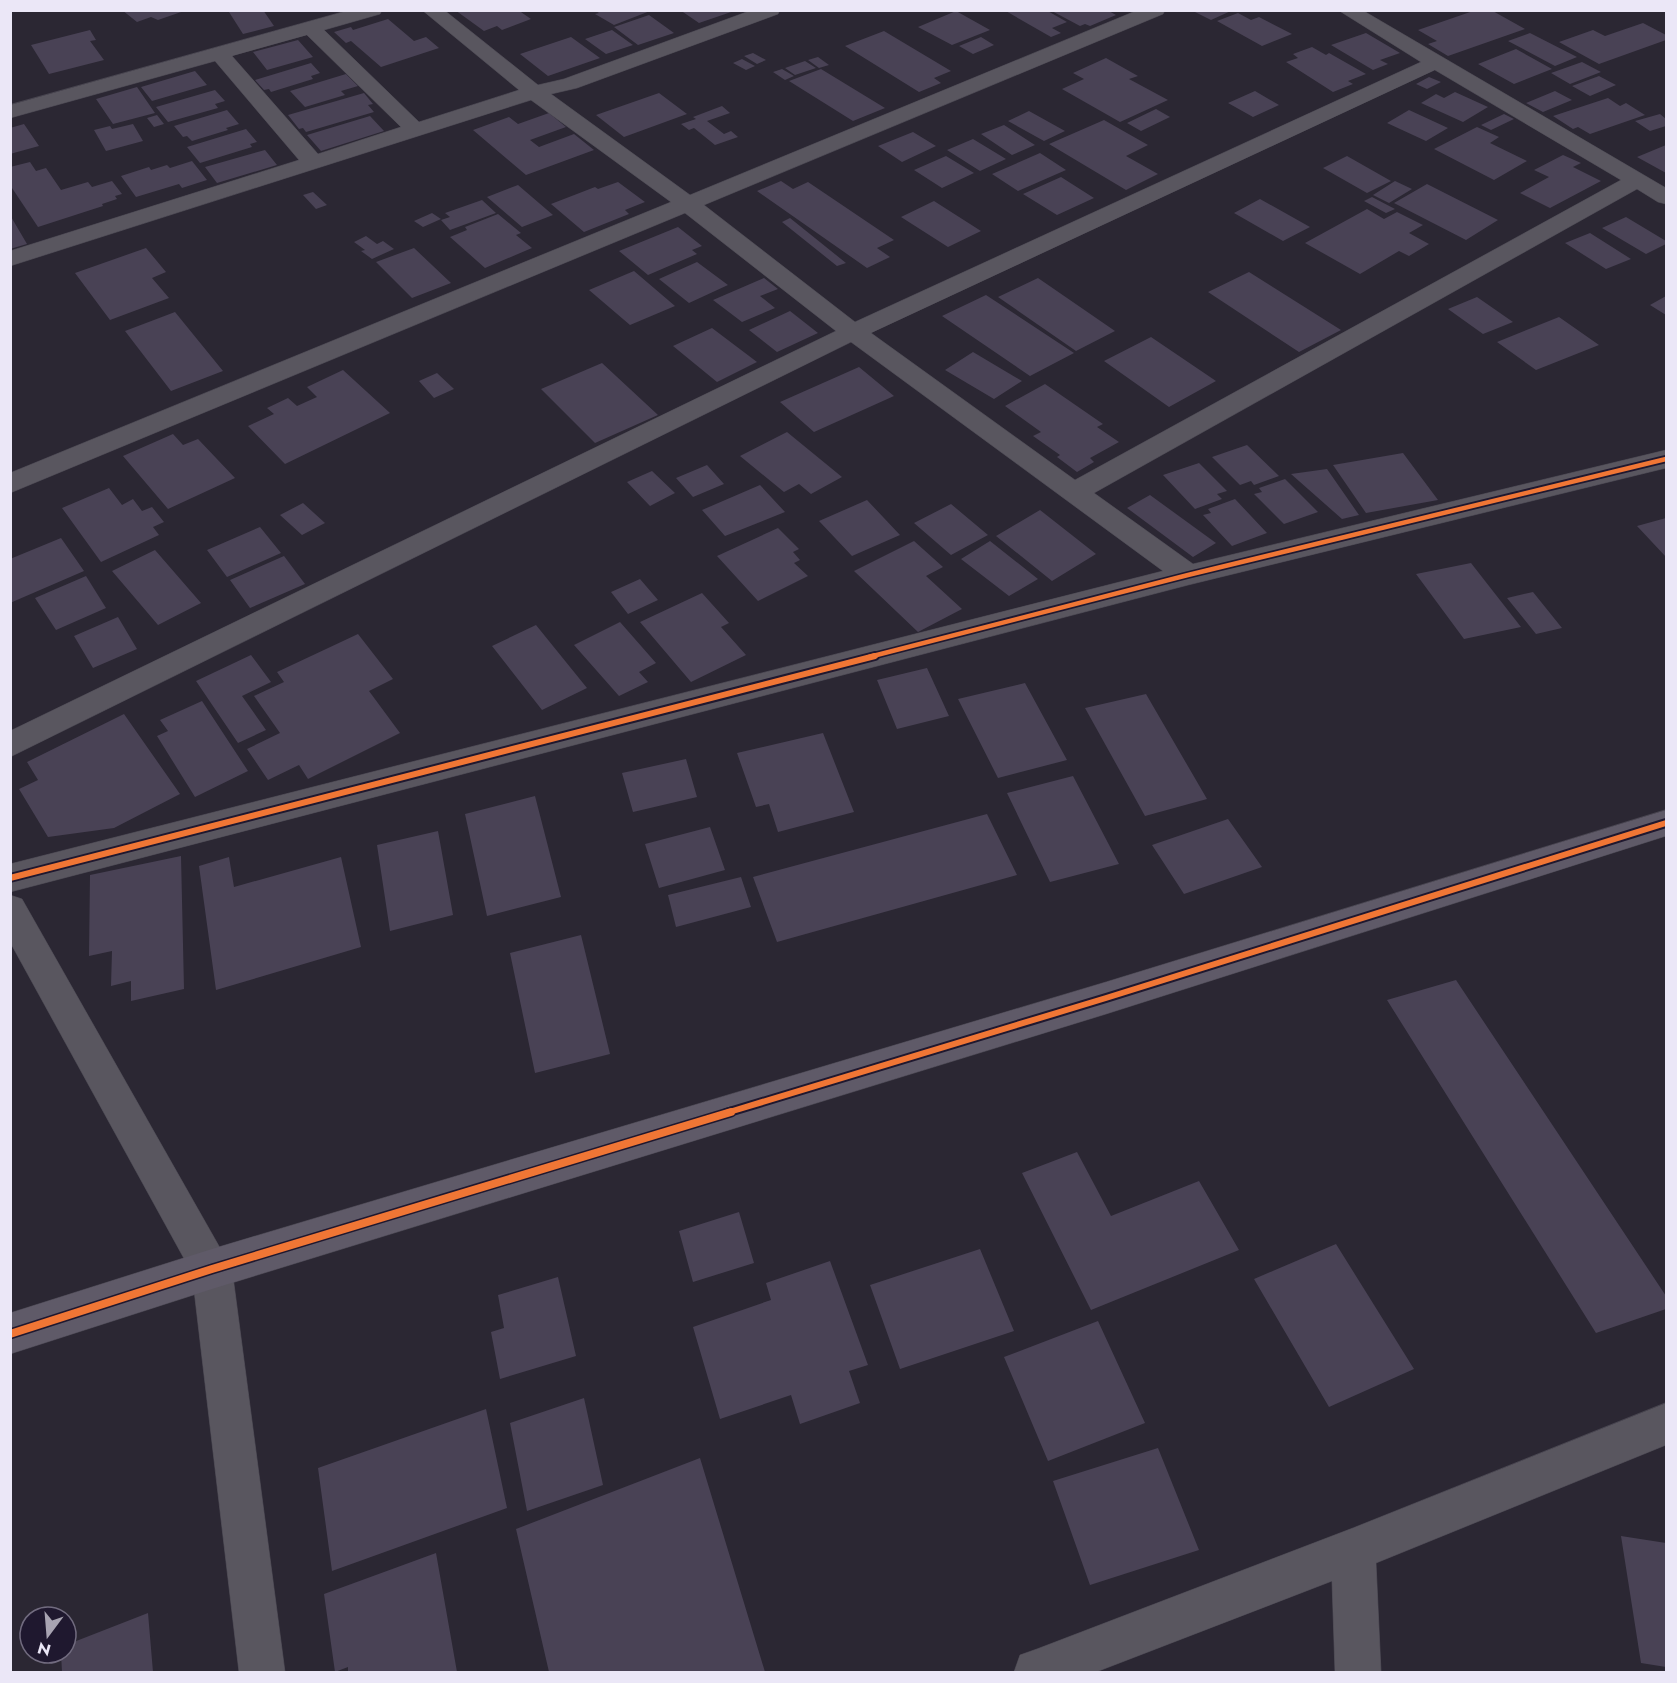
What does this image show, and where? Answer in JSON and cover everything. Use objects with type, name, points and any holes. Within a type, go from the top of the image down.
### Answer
[{"type":"street","points":[[10,112],[373,10]]},
{"type":"street","points":[[431,10],[534,92],[688,204],[854,332],[1188,575]]},
{"type":"street","points":[[10,259],[534,92],[570,84],[771,10]]},
{"type":"street","points":[[10,484],[1155,10]]},
{"type":"street","points":[[1347,10],[1666,197]]},
{"type":"street","points":[[311,28],[416,130]]},
{"type":"street","points":[[220,54],[313,162]]},
{"type":"street","points":[[10,745],[854,332],[1437,62]]},
{"type":"street","points":[[1074,492],[1638,180]]},
{"type":"street","points":[[10,878],[1188,575],[1666,459]]},
{"type":"street","points":[[10,1334],[212,1269],[1083,1005],[1666,823]]},
{"type":"street","points":[[10,909],[212,1269],[262,1672]]},
{"type":"street","points":[[1037,1672],[1353,1551],[1666,1424]]},
{"type":"street","points":[[1353,1551],[1358,1672]]},
{"type":"building","points":[[122,10],[184,11],[158,20],[151,17],[137,22]]},
{"type":"building","points":[[263,10],[274,26],[243,34],[229,12]]},
{"type":"building","points":[[455,10],[518,10],[531,19],[502,30],[497,26],[484,31]]},
{"type":"building","points":[[594,10],[650,11],[614,25],[595,14],[599,13]]},
{"type":"building","points":[[680,10],[734,10],[734,11],[699,23]]},
{"type":"building","points":[[1004,10],[1046,10],[1067,22],[1052,28],[1061,33],[1051,37]]},
{"type":"building","points":[[1050,10],[1107,10],[1116,15],[1090,26],[1085,24],[1080,26]]},
{"type":"building","points":[[1191,10],[1233,10],[1211,20]]},
{"type":"building","points":[[1476,10],[1491,10],[1525,29],[1448,56],[1428,44],[1437,41],[1418,30]]},
{"type":"building","points":[[956,11],[990,30],[952,45],[918,27]]},
{"type":"building","points":[[1238,13],[1251,20],[1259,17],[1292,34],[1262,46],[1217,21]]},
{"type":"building","points":[[649,15],[674,33],[638,45],[614,27]]},
{"type":"building","points":[[388,19],[414,41],[426,37],[439,48],[381,67],[351,41],[346,43],[334,32],[351,27],[353,30]]},
{"type":"building","points":[[1643,23],[1666,35],[1666,40],[1599,64],[1559,42],[1593,30],[1605,36]]},
{"type":"building","points":[[90,30],[96,40],[90,41],[104,60],[49,74],[31,45]]},
{"type":"building","points":[[612,30],[633,45],[606,54],[585,39]]},
{"type":"building","points":[[884,31],[951,71],[934,78],[941,83],[919,92],[845,46]]},
{"type":"building","points":[[1366,33],[1400,53],[1380,60],[1388,64],[1373,70],[1331,45]]},
{"type":"building","points":[[1530,33],[1577,57],[1555,66],[1508,41]]},
{"type":"building","points":[[571,37],[600,58],[548,76],[520,54]]},
{"type":"building","points":[[981,37],[994,45],[973,54],[959,46]]},
{"type":"building","points":[[298,40],[313,57],[267,70],[253,52]]},
{"type":"building","points":[[1312,47],[1326,55],[1329,53],[1366,74],[1348,81],[1353,84],[1333,92],[1286,62],[1298,58],[1293,54]]},
{"type":"building","points":[[1516,49],[1552,69],[1514,84],[1478,64]]},
{"type":"building","points":[[753,53],[766,60],[757,64],[744,56]]},
{"type":"building","points":[[818,57],[829,65],[819,68],[808,60]]},
{"type":"building","points":[[1106,58],[1138,76],[1129,79],[1168,100],[1120,122],[1062,89],[1084,79],[1073,73]]},
{"type":"building","points":[[742,59],[755,66],[746,70],[733,63]]},
{"type":"building","points":[[805,61],[816,68],[795,75],[785,68]]},
{"type":"building","points":[[1582,62],[1601,72],[1570,84],[1551,73]]},
{"type":"building","points":[[311,63],[320,73],[311,76],[313,79],[271,92],[269,89],[264,90],[255,80]]},
{"type":"building","points":[[782,69],[794,76],[785,80],[773,72]]},
{"type":"building","points":[[821,69],[885,108],[853,121],[789,81]]},
{"type":"building","points":[[195,71],[207,85],[152,101],[141,87]]},
{"type":"building","points":[[346,74],[358,86],[341,91],[345,95],[305,107],[290,91]]},
{"type":"building","points":[[1599,76],[1616,85],[1590,96],[1572,86]]},
{"type":"building","points":[[1429,77],[1441,82],[1427,89],[1416,84]]},
{"type":"building","points":[[137,87],[155,113],[113,124],[96,99]]},
{"type":"building","points":[[215,90],[225,101],[215,104],[218,108],[168,122],[156,107]]},
{"type":"building","points":[[1255,91],[1279,105],[1253,117],[1228,103]]},
{"type":"building","points":[[1555,91],[1572,100],[1543,112],[1526,103]]},
{"type":"building","points":[[1455,92],[1488,107],[1463,122],[1421,103],[1436,94],[1444,98]]},
{"type":"building","points":[[364,93],[373,104],[368,105],[374,112],[306,132],[303,128],[299,129],[288,115]]},
{"type":"building","points":[[659,93],[687,114],[624,137],[596,115]]},
{"type":"building","points":[[1608,98],[1620,106],[1626,103],[1645,115],[1590,134],[1578,127],[1573,129],[1553,116]]},
{"type":"building","points":[[722,106],[730,113],[707,121],[724,134],[731,131],[738,137],[715,145],[694,128],[689,130],[681,124],[696,119],[693,117]]},
{"type":"building","points":[[1156,109],[1170,117],[1141,131],[1127,123]]},
{"type":"building","points":[[227,110],[239,124],[226,128],[228,130],[192,141],[187,136],[183,137],[174,126]]},
{"type":"building","points":[[1409,110],[1448,128],[1426,141],[1387,123]]},
{"type":"building","points":[[1029,111],[1065,131],[1044,141],[1008,121]]},
{"type":"building","points":[[549,113],[566,127],[530,140],[539,147],[574,134],[594,150],[526,175],[473,130],[509,117],[518,124]]},
{"type":"building","points":[[1504,114],[1514,119],[1491,130],[1481,125]]},
{"type":"building","points":[[1660,114],[1666,119],[1666,126],[1650,131],[1635,121]]},
{"type":"building","points":[[157,115],[164,124],[154,127],[147,118]]},
{"type":"building","points":[[370,116],[384,131],[321,151],[307,135]]},
{"type":"building","points":[[1104,120],[1148,145],[1126,156],[1158,174],[1126,190],[1049,144]]},
{"type":"building","points":[[24,124],[39,146],[10,154],[10,128]]},
{"type":"building","points":[[133,124],[143,141],[106,151],[94,130],[110,126],[112,129]]},
{"type":"building","points":[[1004,125],[1035,145],[1012,155],[981,134]]},
{"type":"building","points":[[1477,127],[1499,137],[1490,143],[1527,161],[1494,180],[1434,149]]},
{"type":"building","points":[[246,129],[257,142],[250,144],[252,147],[200,163],[187,147]]},
{"type":"building","points":[[913,132],[936,146],[902,162],[878,146]]},
{"type":"building","points":[[973,139],[1006,159],[980,171],[947,150]]},
{"type":"building","points":[[1666,145],[1666,173],[1637,157]]},
{"type":"building","points":[[265,150],[277,165],[217,183],[205,167]]},
{"type":"building","points":[[1040,153],[1066,170],[1018,191],[992,174]]},
{"type":"building","points":[[1563,155],[1581,163],[1573,167],[1601,181],[1550,208],[1520,193],[1549,177],[1534,170]]},
{"type":"building","points":[[946,156],[974,173],[942,188],[914,170]]},
{"type":"building","points":[[1347,156],[1391,181],[1367,193],[1323,168]]},
{"type":"building","points":[[192,161],[207,180],[182,188],[179,184],[136,197],[121,176],[149,167],[151,170],[167,165],[170,168]]},
{"type":"building","points":[[30,162],[36,171],[46,168],[61,190],[88,182],[92,187],[112,181],[122,194],[115,196],[117,199],[102,204],[103,206],[38,227],[10,185],[10,167]]},
{"type":"building","points":[[1061,177],[1094,198],[1057,215],[1023,194]]},
{"type":"building","points":[[781,181],[793,189],[808,182],[894,240],[877,248],[890,257],[867,268],[757,191]]},
{"type":"building","points":[[1395,181],[1412,189],[1389,203],[1373,195]]},
{"type":"building","points":[[618,182],[645,202],[625,210],[629,214],[584,232],[551,204],[595,187],[598,189]]},
{"type":"building","points":[[1427,184],[1498,220],[1466,240],[1394,203]]},
{"type":"building","points":[[518,185],[553,215],[522,227],[487,197]]},
{"type":"building","points":[[313,192],[327,205],[316,209],[303,195]]},
{"type":"building","points":[[1372,197],[1395,209],[1386,213],[1364,201]]},
{"type":"building","points":[[1260,199],[1310,227],[1283,241],[1234,213]]},
{"type":"building","points":[[482,200],[496,213],[450,230],[441,220],[450,217],[445,213]]},
{"type":"building","points":[[934,201],[981,231],[948,247],[901,217]]},
{"type":"building","points":[[1367,209],[1384,219],[1397,212],[1423,225],[1409,233],[1429,244],[1409,256],[1399,251],[1360,274],[1305,243]]},
{"type":"building","points":[[432,213],[441,219],[423,227],[414,221]]},
{"type":"building","points":[[498,214],[521,233],[516,235],[532,248],[485,268],[450,237],[467,230],[465,227]]},
{"type":"building","points":[[10,215],[27,244],[10,249]]},
{"type":"building","points":[[1626,217],[1666,241],[1666,244],[1646,254],[1602,228]]},
{"type":"building","points":[[790,218],[846,263],[837,266],[782,222]]},
{"type":"building","points":[[678,227],[702,246],[692,250],[697,254],[648,275],[619,251]]},
{"type":"building","points":[[1590,233],[1631,259],[1606,269],[1565,243]]},
{"type":"building","points":[[366,236],[377,244],[383,241],[394,249],[372,259],[354,242]]},
{"type":"building","points":[[146,248],[166,272],[152,278],[169,298],[110,320],[75,273]]},
{"type":"building","points":[[414,248],[451,283],[412,298],[376,262]]},
{"type":"building","points":[[697,262],[728,285],[689,303],[659,279]]},
{"type":"building","points":[[634,271],[675,306],[630,325],[589,290]]},
{"type":"building","points":[[1249,272],[1341,330],[1299,352],[1208,292]]},
{"type":"building","points":[[764,278],[778,289],[760,296],[775,308],[742,322],[713,300]]},
{"type":"building","points":[[1038,278],[1115,331],[1076,351],[998,297]]},
{"type":"building","points":[[986,295],[1074,353],[1030,376],[942,316]]},
{"type":"building","points":[[1666,296],[1666,315],[1650,305]]},
{"type":"building","points":[[1477,297],[1513,322],[1483,334],[1448,309]]},
{"type":"building","points":[[790,311],[818,333],[777,352],[749,330]]},
{"type":"building","points":[[175,312],[223,371],[171,391],[125,331]]},
{"type":"building","points":[[1559,317],[1599,345],[1536,370],[1497,342]]},
{"type":"building","points":[[712,328],[757,362],[717,382],[673,346]]},
{"type":"building","points":[[1151,337],[1216,381],[1169,407],[1104,361]]},
{"type":"building","points":[[973,352],[1022,381],[994,399],[945,370]]},
{"type":"building","points":[[602,363],[658,415],[595,443],[541,389]]},
{"type":"building","points":[[859,367],[894,396],[814,432],[780,402]]},
{"type":"building","points":[[343,370],[390,413],[285,464],[248,426],[274,414],[267,408],[288,398],[297,406],[317,397],[307,387]]},
{"type":"building","points":[[437,373],[454,389],[434,398],[419,381]]},
{"type":"building","points":[[1045,384],[1103,424],[1097,427],[1119,442],[1090,458],[1094,462],[1077,472],[1057,457],[1060,455],[1033,436],[1041,432],[1005,406]]},
{"type":"building","points":[[787,432],[842,477],[811,494],[799,484],[784,492],[740,456]]},
{"type":"building","points":[[173,434],[183,445],[198,439],[235,478],[168,509],[123,456]]},
{"type":"building","points":[[1247,445],[1279,476],[1254,485],[1251,481],[1240,485],[1212,457]]},
{"type":"building","points":[[1403,453],[1438,500],[1366,513],[1333,465]]},
{"type":"building","points":[[1199,463],[1227,491],[1217,494],[1222,499],[1195,509],[1163,475]]},
{"type":"building","points":[[707,465],[724,484],[693,497],[676,478]]},
{"type":"building","points":[[1327,469],[1359,515],[1342,519],[1291,474]]},
{"type":"building","points":[[652,471],[675,493],[650,506],[627,482]]},
{"type":"building","points":[[1285,479],[1318,512],[1284,524],[1254,494],[1262,492],[1259,488]]},
{"type":"building","points":[[760,485],[785,512],[725,536],[702,510]]},
{"type":"building","points":[[109,488],[122,505],[133,499],[142,511],[152,507],[164,522],[153,527],[159,535],[101,562],[62,508]]},
{"type":"building","points":[[1150,495],[1216,543],[1193,557],[1127,508]]},
{"type":"building","points":[[1235,499],[1267,533],[1232,546],[1203,515],[1211,513],[1208,509]]},
{"type":"building","points":[[867,500],[900,535],[852,556],[819,521]]},
{"type":"building","points":[[303,503],[325,523],[302,535],[280,515]]},
{"type":"building","points":[[951,504],[988,535],[951,555],[914,523]]},
{"type":"building","points":[[1040,510],[1096,554],[1052,581],[996,536]]},
{"type":"building","points":[[1666,518],[1666,557],[1637,526]]},
{"type":"building","points":[[260,527],[281,553],[227,577],[207,550]]},
{"type":"building","points":[[778,528],[799,549],[793,552],[800,560],[794,563],[808,576],[758,601],[717,556]]},
{"type":"building","points":[[61,538],[84,571],[10,603],[10,559]]},
{"type":"building","points":[[914,541],[943,567],[926,576],[962,609],[918,632],[854,571]]},
{"type":"building","points":[[990,541],[1038,579],[1009,596],[961,559]]},
{"type":"building","points":[[155,550],[201,603],[158,625],[112,571]]},
{"type":"building","points":[[284,556],[305,584],[250,608],[230,580]]},
{"type":"building","points":[[1471,563],[1521,627],[1464,639],[1416,574]]},
{"type":"building","points":[[86,576],[106,608],[56,630],[35,598]]},
{"type":"building","points":[[640,579],[658,600],[628,614],[611,592]]},
{"type":"building","points":[[1533,592],[1562,628],[1536,634],[1507,598]]},
{"type":"building","points":[[702,593],[729,623],[721,627],[746,655],[691,682],[640,622]]},
{"type":"building","points":[[118,617],[137,649],[93,668],[74,636]]},
{"type":"building","points":[[620,622],[656,663],[639,672],[648,682],[619,696],[574,645]]},
{"type":"building","points":[[536,625],[587,688],[542,710],[492,646]]},
{"type":"building","points":[[358,634],[393,679],[369,691],[400,733],[308,779],[299,765],[268,780],[247,749],[280,733],[254,696],[284,682],[277,672]]},
{"type":"building","points":[[251,655],[271,682],[242,696],[266,730],[238,743],[196,681]]},
{"type":"building","points":[[927,668],[949,716],[897,729],[877,680]]},
{"type":"building","points":[[1025,683],[1067,760],[998,778],[958,699]]},
{"type":"building","points":[[1146,694],[1207,799],[1145,816],[1085,708]]},
{"type":"building","points":[[202,701],[248,771],[195,797],[157,736],[168,731],[160,720]]},
{"type":"building","points":[[124,714],[180,794],[114,828],[48,837],[19,789],[38,780],[27,762]]},
{"type":"building","points":[[823,733],[854,812],[778,832],[769,804],[756,807],[737,753]]},
{"type":"building","points":[[686,759],[697,797],[633,812],[622,773]]},
{"type":"building","points":[[1073,776],[1119,864],[1050,882],[1007,793]]},
{"type":"building","points":[[535,796],[561,897],[487,916],[465,814]]},
{"type":"building","points":[[987,814],[1017,875],[777,942],[753,877]]},
{"type":"building","points":[[1228,819],[1262,867],[1184,894],[1152,845]]},
{"type":"building","points":[[710,827],[725,870],[659,888],[645,844]]},
{"type":"building","points":[[438,831],[453,915],[390,931],[377,845]]},
{"type":"building","points":[[181,856],[184,989],[131,1001],[131,981],[111,986],[112,951],[89,956],[90,875]]},
{"type":"building","points":[[229,857],[234,887],[341,857],[361,947],[216,990],[199,866]]},
{"type":"building","points":[[741,877],[751,907],[676,927],[668,895]]},
{"type":"building","points":[[581,935],[610,1054],[535,1073],[510,953]]},
{"type":"building","points":[[1456,980],[1666,1296],[1666,1309],[1596,1333],[1387,1000]]},
{"type":"building","points":[[1077,1152],[1111,1216],[1199,1181],[1239,1250],[1091,1310],[1022,1173]]},
{"type":"building","points":[[739,1212],[754,1263],[693,1282],[679,1231]]},
{"type":"building","points":[[1336,1244],[1414,1369],[1329,1407],[1254,1279]]},
{"type":"building","points":[[980,1249],[1014,1331],[900,1369],[870,1285]]},
{"type":"building","points":[[830,1261],[868,1365],[849,1371],[860,1403],[800,1424],[791,1395],[720,1419],[693,1327],[771,1300],[766,1283]]},
{"type":"building","points":[[558,1277],[576,1356],[500,1379],[491,1332],[504,1328],[498,1295]]},
{"type":"building","points":[[1098,1321],[1145,1423],[1048,1461],[1004,1357]]},
{"type":"building","points":[[584,1398],[603,1485],[527,1511],[510,1423]]},
{"type":"building","points":[[486,1409],[507,1508],[332,1571],[318,1468]]},
{"type":"building","points":[[1158,1448],[1199,1550],[1090,1585],[1053,1481]]},
{"type":"building","points":[[700,1458],[765,1672],[549,1672],[516,1529]]},
{"type":"building","points":[[1621,1536],[1666,1543],[1666,1667],[1641,1663]]},
{"type":"building","points":[[436,1553],[457,1672],[348,1672],[348,1667],[335,1672],[324,1594]]},
{"type":"building","points":[[148,1613],[153,1672],[62,1672],[62,1665],[78,1665],[78,1640]]},
{"type":"cycle path","points":[[10,878],[1188,575],[1666,459]]},
{"type":"cycle path","points":[[10,1334],[212,1269],[1106,998],[1666,823]]}]
